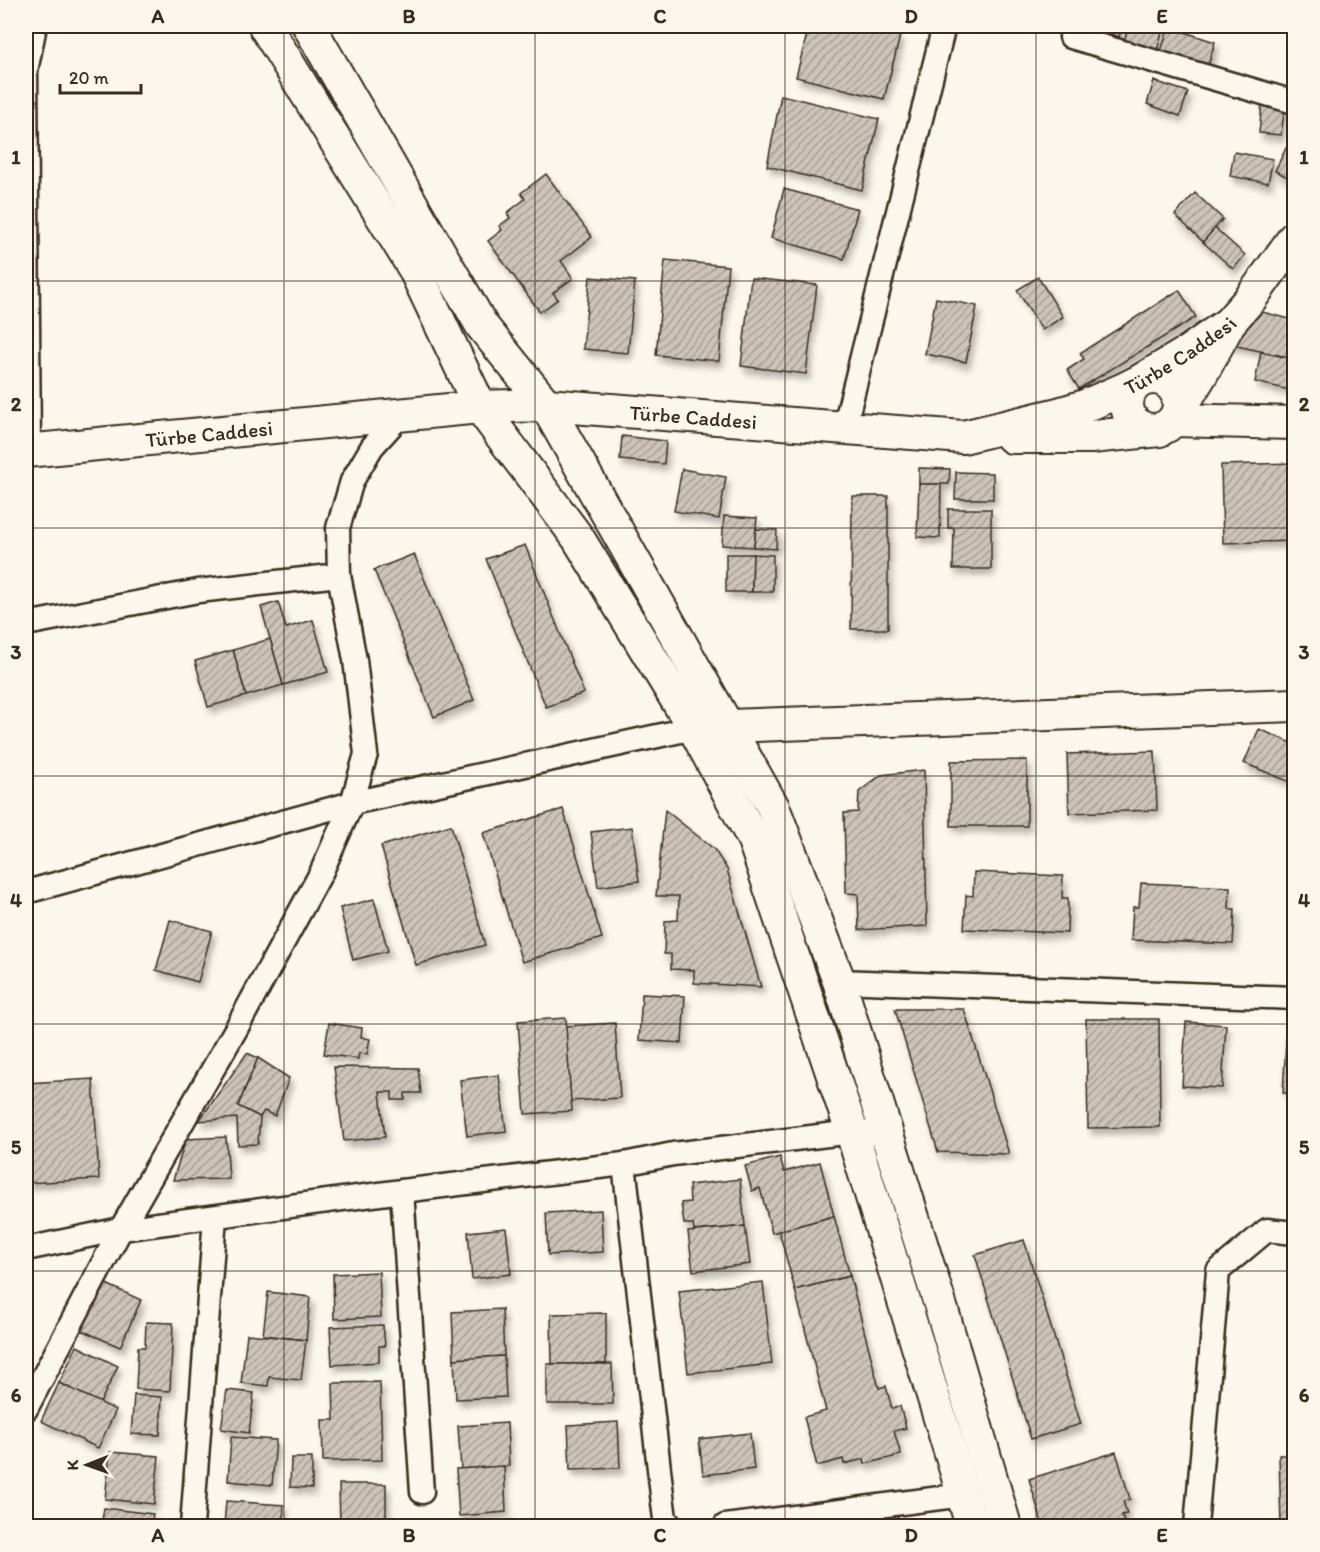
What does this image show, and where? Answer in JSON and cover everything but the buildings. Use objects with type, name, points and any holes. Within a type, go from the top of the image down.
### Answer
[{"type":"main road","points":[[265,26],[414,268],[480,407],[578,538],[694,728],[754,840],[852,1132],[972,1527]]},
{"type":"main road","points":[[309,26],[482,326],[546,405],[773,807],[839,981],[944,1317],[1005,1527]]},
{"type":"main road","name":"Türbe Caddesi","points":[[27,451],[480,407],[546,405],[963,437],[1085,406],[1140,381],[1185,354],[1229,323],[1251,298],[1294,238]]},
{"type":"main road","points":[[1170,421],[1179,403],[1173,387],[1157,378],[1149,378],[1133,386],[1126,401],[1127,410],[1135,425],[1151,431],[1170,421],[1202,373],[1229,323]]},
{"type":"main road","points":[[963,437],[1091,437],[1170,421],[1294,423]]},
{"type":"main road","points":[[728,726],[1294,705]]},
{"type":"street","points":[[27,451],[26,71],[35,26]]},
{"type":"street","points":[[844,429],[944,26]]},
{"type":"street","points":[[1071,37],[1294,102]]},
{"type":"street","points":[[26,1409],[122,1229],[236,1029],[321,873],[352,803],[366,754],[355,660],[339,575],[338,528],[352,481],[372,447],[400,416]]},
{"type":"street","points":[[26,624],[198,591],[339,575]]},
{"type":"street","points":[[26,892],[352,803],[694,728],[728,726]]},
{"type":"street","points":[[839,981],[1294,998]]},
{"type":"street","points":[[26,1249],[122,1229],[624,1164],[673,1154],[852,1132],[887,1134]]},
{"type":"street","points":[[624,1164],[663,1524]]},
{"type":"street","points":[[402,1191],[422,1492]]},
{"type":"street","points":[[192,1527],[215,1217]]},
{"type":"street","points":[[1196,1527],[1218,1271],[1267,1230],[1294,1233]]},
{"type":"street","points":[[725,1527],[963,1495]]}]
